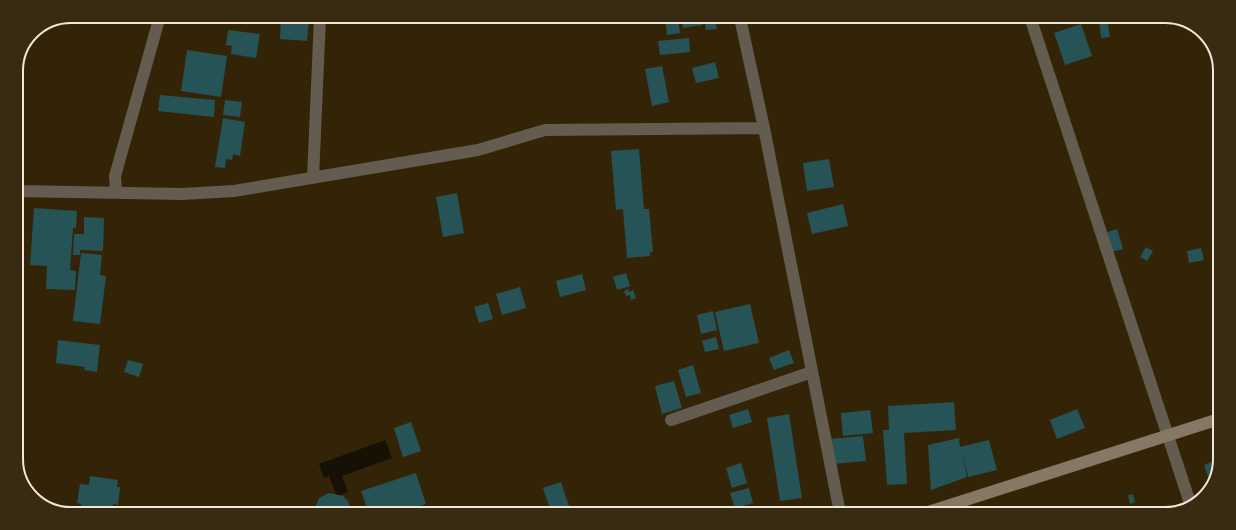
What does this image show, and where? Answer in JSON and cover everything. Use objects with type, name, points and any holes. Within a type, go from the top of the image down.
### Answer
[{"type":"street","points":[[116,192],[115,176],[158,23]]},
{"type":"street","points":[[313,178],[320,23]]},
{"type":"street","points":[[741,23],[764,128],[839,507]]},
{"type":"street","points":[[1032,23],[1189,500]]},
{"type":"street","points":[[23,191],[182,194],[234,191],[478,150],[545,130],[764,128]]},
{"type":"street","points":[[671,420],[812,372]]},
{"type":"street","points":[[946,507],[1213,421]]},
{"type":"shaded area","points":[[385,440],[392,458],[342,476],[348,492],[337,496],[329,476],[324,478],[319,464]]},
{"type":"building","points":[[281,23],[309,23],[307,41],[280,39]]},
{"type":"building","points":[[666,23],[679,23],[680,33],[667,35]]},
{"type":"building","points":[[682,23],[703,23],[703,25],[683,28]]},
{"type":"building","points":[[705,23],[716,23],[717,29],[706,30]]},
{"type":"building","points":[[1099,23],[1108,23],[1110,37],[1101,38]]},
{"type":"building","points":[[1081,24],[1092,56],[1065,65],[1054,33]]},
{"type":"building","points":[[228,30],[260,34],[256,58],[231,54],[232,46],[226,45]]},
{"type":"building","points":[[689,38],[690,52],[660,55],[658,41]]},
{"type":"building","points":[[187,50],[227,56],[221,97],[181,91]]},
{"type":"building","points":[[715,62],[719,78],[696,83],[692,68]]},
{"type":"building","points":[[662,66],[669,102],[652,106],[645,69]]},
{"type":"building","points":[[160,95],[215,100],[214,117],[158,111]]},
{"type":"building","points":[[225,100],[242,102],[240,117],[223,115]]},
{"type":"building","points":[[223,118],[245,122],[240,156],[233,154],[232,160],[226,159],[225,168],[215,167]]},
{"type":"building","points":[[639,149],[644,209],[649,209],[653,252],[650,252],[650,256],[627,258],[623,209],[616,210],[611,151]]},
{"type":"building","points":[[829,159],[834,187],[807,191],[803,163]]},
{"type":"building","points":[[457,193],[464,233],[443,237],[436,197]]},
{"type":"building","points":[[843,204],[848,226],[812,234],[807,213]]},
{"type":"building","points":[[34,208],[77,211],[76,228],[73,228],[70,270],[76,271],[75,290],[46,289],[47,266],[30,265]]},
{"type":"building","points":[[84,217],[104,218],[103,251],[80,250],[80,255],[73,255],[74,234],[84,234]]},
{"type":"building","points":[[1117,229],[1123,249],[1111,252],[1105,233]]},
{"type":"building","points":[[1146,247],[1153,251],[1147,261],[1140,257]]},
{"type":"building","points":[[1201,248],[1204,260],[1189,263],[1187,251]]},
{"type":"building","points":[[81,253],[102,255],[100,275],[106,276],[100,324],[73,321]]},
{"type":"building","points":[[626,273],[630,286],[617,290],[613,277]]},
{"type":"building","points":[[582,274],[586,290],[560,297],[556,281]]},
{"type":"building","points":[[520,287],[526,308],[502,315],[496,294]]},
{"type":"building","points":[[628,289],[629,292],[633,290],[636,298],[631,300],[630,295],[626,296],[624,291]]},
{"type":"building","points":[[488,303],[493,319],[479,323],[474,307]]},
{"type":"building","points":[[750,304],[759,343],[724,351],[715,312]]},
{"type":"building","points":[[713,311],[717,330],[701,334],[697,315]]},
{"type":"building","points":[[716,337],[719,349],[705,352],[702,341]]},
{"type":"building","points":[[58,340],[100,345],[97,372],[84,370],[85,367],[56,363]]},
{"type":"building","points":[[789,350],[794,363],[774,370],[769,358]]},
{"type":"building","points":[[128,360],[143,364],[139,377],[124,372]]},
{"type":"building","points":[[693,365],[701,393],[686,397],[678,370]]},
{"type":"building","points":[[674,381],[682,408],[662,414],[655,386]]},
{"type":"building","points":[[954,402],[956,430],[904,433],[907,484],[887,485],[883,430],[889,430],[888,406]]},
{"type":"building","points":[[748,409],[752,422],[733,428],[729,415]]},
{"type":"building","points":[[1077,409],[1085,428],[1057,439],[1050,420]]},
{"type":"building","points":[[870,410],[873,433],[843,436],[841,413]]},
{"type":"building","points":[[789,414],[802,498],[780,501],[767,418]]},
{"type":"building","points":[[411,422],[421,451],[403,457],[394,428]]},
{"type":"building","points":[[863,436],[866,461],[832,464],[830,439]]},
{"type":"building","points":[[959,438],[960,447],[989,440],[997,470],[968,477],[961,449],[967,477],[931,490],[928,445]]},
{"type":"building","points":[[1213,461],[1208,478],[1204,465]]},
{"type":"building","points":[[741,463],[747,483],[732,488],[726,468]]},
{"type":"building","points":[[416,473],[426,504],[416,507],[367,507],[361,491]]},
{"type":"building","points":[[90,476],[118,480],[117,487],[120,487],[118,505],[113,504],[112,507],[80,507],[81,504],[77,503],[80,484],[89,485]]},
{"type":"building","points":[[561,482],[569,507],[549,507],[543,488]]},
{"type":"building","points":[[749,488],[753,503],[735,507],[730,493]]},
{"type":"building","points":[[329,493],[343,496],[348,501],[350,507],[316,507],[319,498]]},
{"type":"building","points":[[1133,494],[1135,502],[1130,504],[1128,495]]}]
